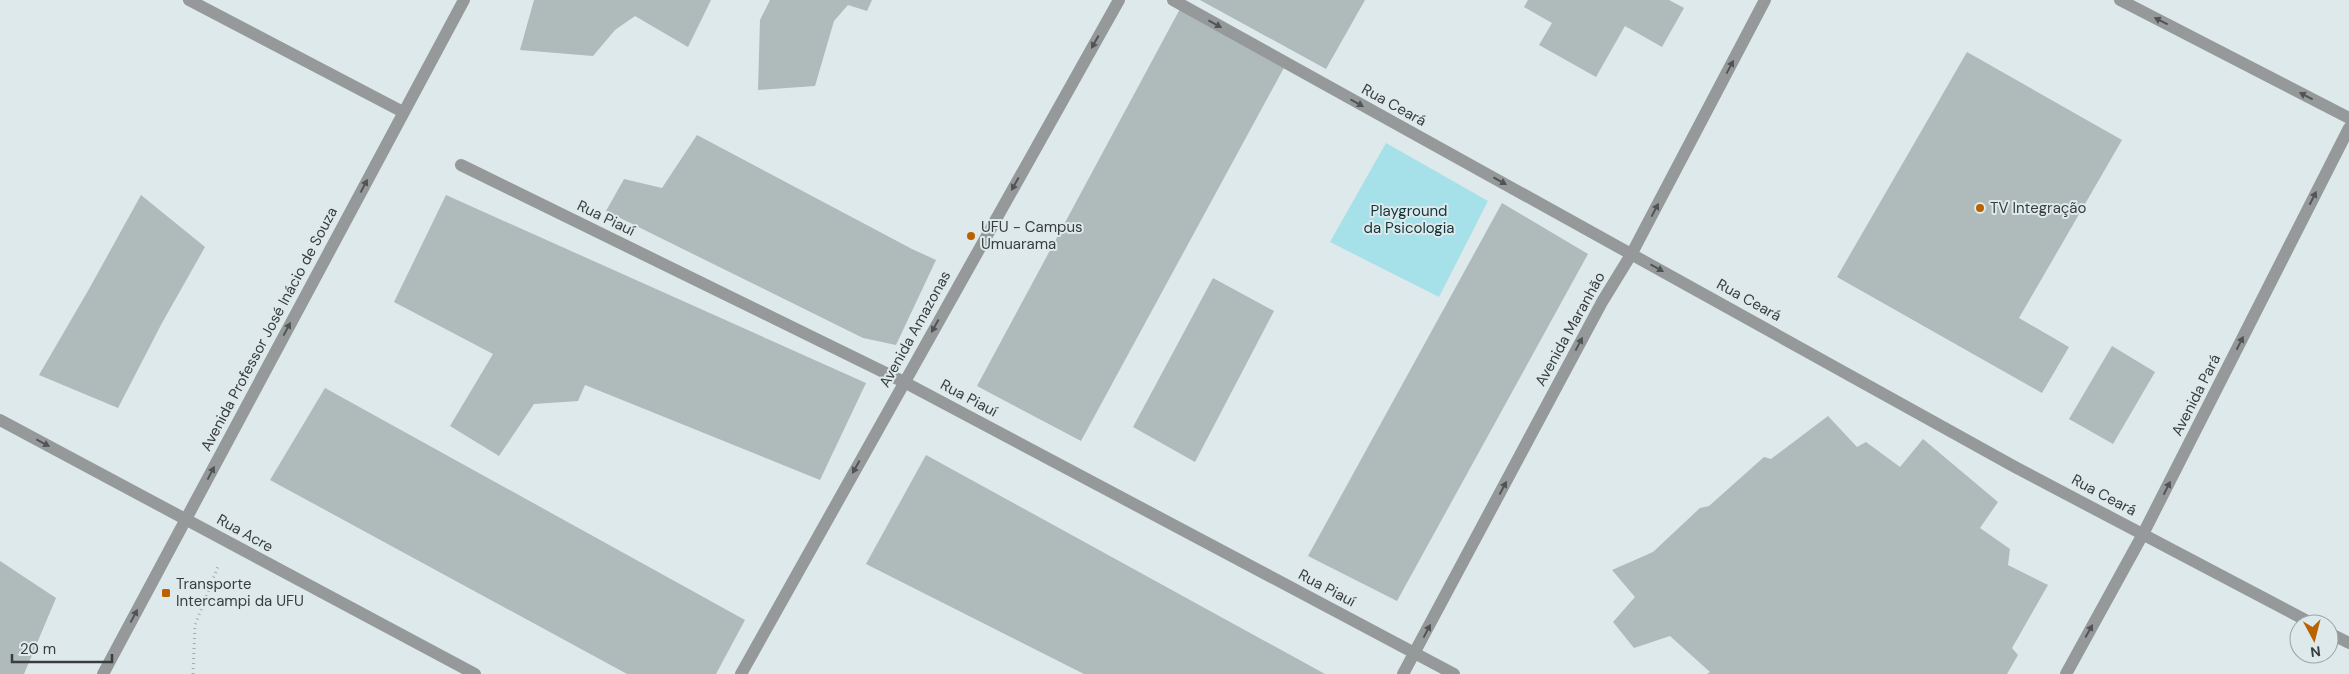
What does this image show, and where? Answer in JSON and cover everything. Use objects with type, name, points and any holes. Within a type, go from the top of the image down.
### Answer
[{"type":"street","points":[[190,0],[403,112]]},
{"type":"street","name":"Avenida Professor José Inácio de Souza","points":[[102,674],[187,519],[464,0]]},
{"type":"street","name":"Avenida Amazonas","points":[[741,674],[1119,0]]},
{"type":"street","name":"Rua Ceará","points":[[1173,0],[2007,462],[2294,614]]},
{"type":"street","name":"Avenida Maranhão","points":[[1403,674],[1602,302],[1632,253],[1766,0]]},
{"type":"street","points":[[2120,0],[2349,118]]},
{"type":"street","name":"Avenida Pará","points":[[2066,674],[2143,534],[2349,128]]},
{"type":"street","name":"Rua Piauí","points":[[461,165],[904,382],[1454,674]]},
{"type":"street","name":"Rua Acre","points":[[0,420],[475,674]]},
{"type":"path","points":[[193,674],[195,624],[228,542]]},
{"type":"green space","name":"Playground da Psicologia","points":[[1386,143],[1488,201],[1439,297],[1330,242]]},
{"type":"building","points":[[534,0],[711,0],[688,47],[635,16],[615,30],[593,56],[520,50]]},
{"type":"building","points":[[770,0],[872,0],[867,11],[848,5],[834,21],[815,86],[758,90],[760,20]]},
{"type":"building","points":[[1200,0],[1365,0],[1326,69]]},
{"type":"building","points":[[1528,0],[1669,0],[1684,8],[1662,47],[1625,26],[1596,77],[1539,45],[1552,23],[1524,7]]},
{"type":"building","points":[[1181,7],[1286,64],[1081,441],[977,386]]},
{"type":"building","name":"TV Integração","points":[[1967,52],[2122,140],[2019,318],[2069,347],[2042,393],[1837,277]]},
{"type":"building","points":[[697,135],[936,260],[896,345],[863,338],[606,211],[624,179],[662,188]]},
{"type":"building","points":[[141,195],[205,247],[162,323],[118,408],[39,375]]},
{"type":"building","points":[[446,195],[866,383],[820,480],[585,385],[578,401],[534,404],[499,456],[450,426],[493,354],[394,302]]},
{"type":"building","points":[[1502,203],[1588,254],[1397,601],[1308,556]]},
{"type":"building","points":[[1213,278],[1274,311],[1195,462],[1133,427]]},
{"type":"building","points":[[2112,346],[2155,372],[2113,444],[2069,419]]},
{"type":"building","points":[[325,388],[745,620],[716,674],[627,674],[270,480]]},
{"type":"building","points":[[1828,416],[1857,447],[1866,442],[1900,467],[1923,439],[1998,502],[1980,528],[2010,549],[2008,565],[2048,585],[2012,648],[2018,655],[2007,674],[1707,674],[1710,672],[1670,636],[1634,648],[1613,622],[1635,597],[1612,570],[1653,552],[1700,508],[1709,506],[1764,457],[1771,459]]},
{"type":"building","points":[[926,455],[1325,674],[1084,674],[866,564]]},
{"type":"building","points":[[0,561],[56,598],[24,674],[0,674]]},
{"type":"place","name":"TV Integração","points":[[1980,208]]},
{"type":"place","name":"UFU - Campus Umuarama","points":[[971,236]]},
{"type":"place","name":"Transporte Intercampi da UFU","points":[[166,593]]}]
